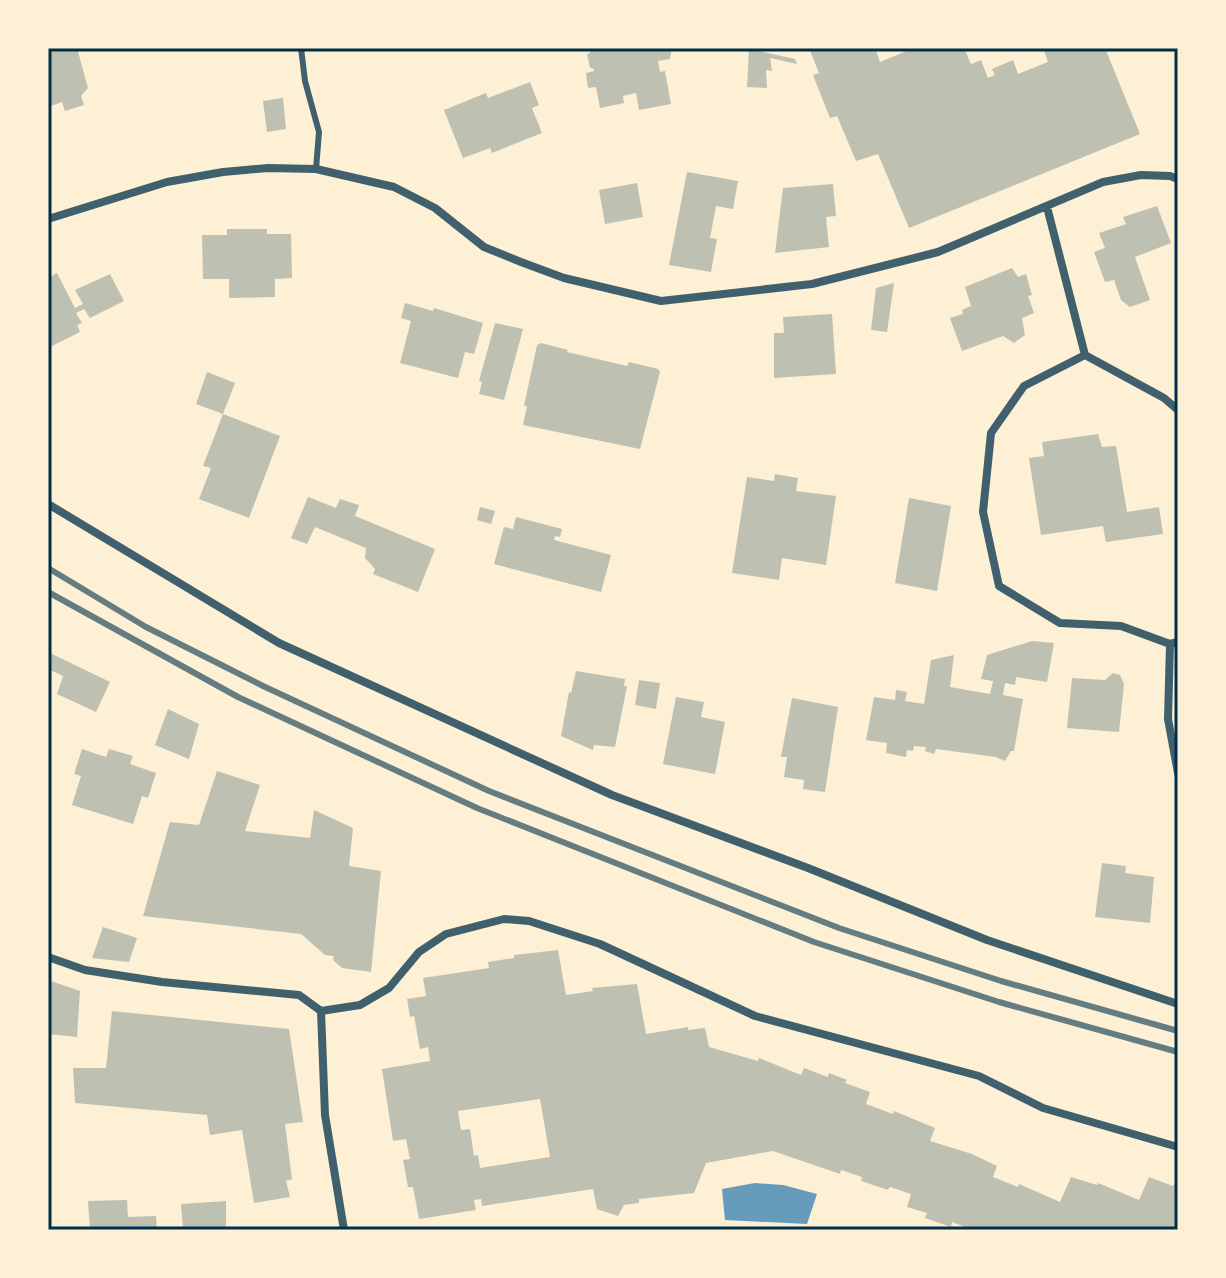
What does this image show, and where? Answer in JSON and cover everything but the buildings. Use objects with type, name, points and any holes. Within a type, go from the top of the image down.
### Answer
[{"type":"street","points":[[48,219],[167,182],[268,168],[316,169],[394,187],[435,208],[484,247],[521,262],[564,278],[661,301],[812,284],[938,252],[1103,182],[1141,175],[1178,179]]},
{"type":"street","points":[[1047,207],[1085,355],[1164,398],[1178,410]]},
{"type":"street","points":[[1085,355],[1024,386],[991,433],[983,512],[999,586],[1060,623],[1121,626],[1174,643],[1168,719],[1178,773]]},
{"type":"street","points":[[48,504],[279,643],[612,795],[987,940],[1178,1004]]},
{"type":"street","points":[[48,957],[85,970],[162,982],[299,995],[321,1011],[360,1005],[389,988],[419,952],[446,934],[504,919],[529,921],[600,944],[755,1016],[979,1076],[1043,1108],[1178,1147]]},
{"type":"street","points":[[321,1011],[325,1115],[344,1230]]},
{"type":"lane","points":[[301,48],[305,81],[319,132],[316,169]]},
{"type":"water","points":[[755,1183],[783,1185],[817,1194],[807,1224],[725,1220],[722,1189]]},
{"type":"railway","points":[[48,568],[146,627],[263,686],[489,791],[839,928],[1001,981],[1178,1031]]},
{"type":"railway","points":[[48,592],[238,697],[477,808],[814,942],[999,1002],[1178,1052]]}]
